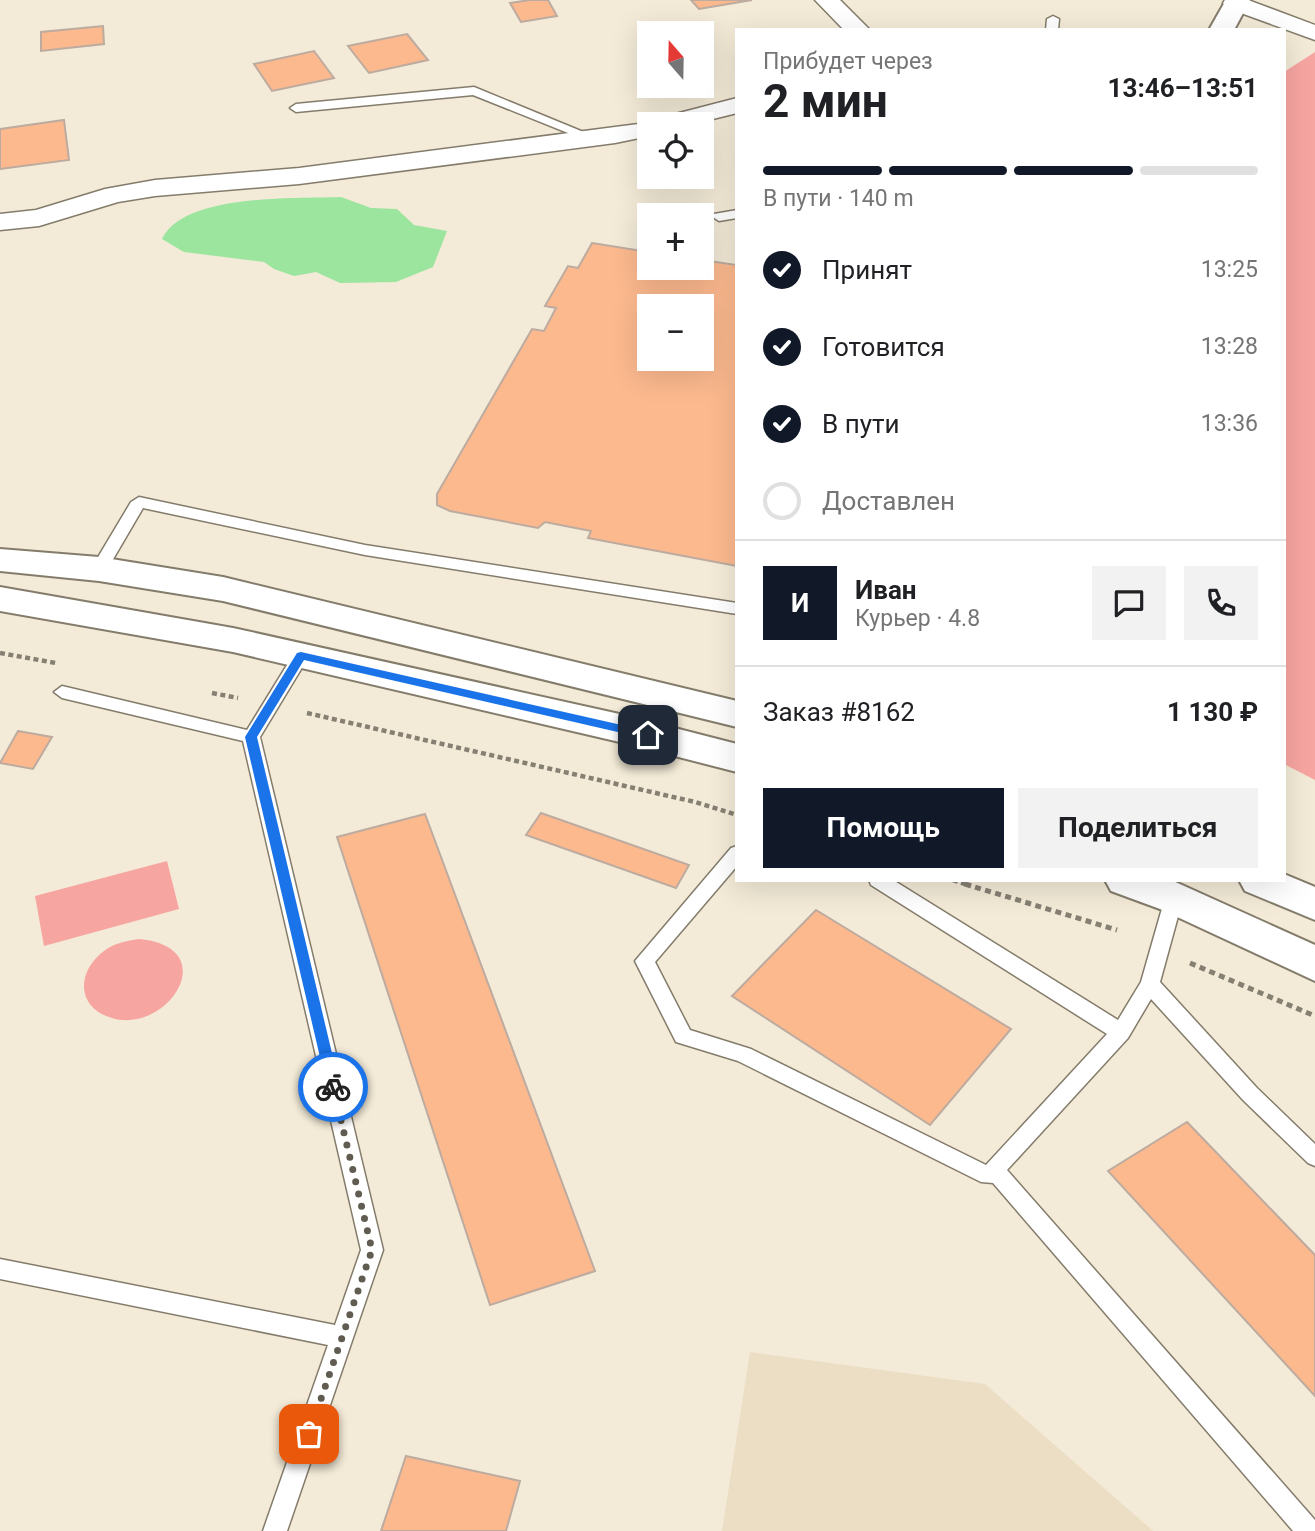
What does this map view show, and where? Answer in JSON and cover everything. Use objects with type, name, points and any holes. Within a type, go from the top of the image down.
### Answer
[{"type":"street","points":[[827,0],[856,28]]},
{"type":"street","points":[[1222,28],[1237,1],[1315,33]]},
{"type":"street","points":[[710,112],[735,106]]},
{"type":"street","points":[[0,222],[39,218],[114,195],[155,188],[299,176],[637,130]]},
{"type":"street","points":[[0,560],[99,569],[223,589],[735,714]]},
{"type":"street","points":[[0,598],[233,640],[624,729],[735,757]]},
{"type":"street","points":[[1130,882],[1174,898],[1315,964]]},
{"type":"street","points":[[1264,882],[1315,904]]},
{"type":"lane","points":[[296,108],[474,91],[592,138]]},
{"type":"lane","points":[[719,217],[735,214]]},
{"type":"lane","points":[[99,569],[139,502],[365,550],[735,609]]},
{"type":"lane","points":[[275,1531],[372,1250],[251,737],[301,656]]},
{"type":"lane","points":[[62,692],[251,737]]},
{"type":"lane","points":[[735,855],[645,961],[683,1036],[744,1055],[988,1176],[1121,1032],[1150,984],[1174,898]]},
{"type":"lane","points":[[881,882],[1121,1032]]},
{"type":"lane","points":[[1150,984],[1250,1094],[1315,1157]]},
{"type":"lane","points":[[995,1170],[1309,1531]]},
{"type":"lane","points":[[0,1269],[342,1337]]},
{"type":"path","points":[[307,713],[695,802],[735,814]]},
{"type":"path","points":[[960,882],[1117,930]]},
{"type":"path","points":[[1183,960],[1315,1016]]},
{"type":"shaded area","points":[[1315,52],[1315,780],[1286,765],[1286,71]]},
{"type":"shaded area","points":[[341,197],[371,208],[397,209],[414,225],[447,231],[433,267],[396,282],[340,283],[316,272],[294,276],[274,269],[264,262],[184,252],[162,239],[174,224],[193,213],[216,206],[270,199]]},
{"type":"shaded area","points":[[167,861],[179,909],[44,946],[35,896]]},
{"type":"shaded area","points":[[139,939],[165,946],[179,958],[183,973],[178,989],[166,1004],[150,1015],[130,1020],[109,1017],[90,1004],[84,987],[85,977],[95,959],[104,951],[116,944]]},
{"type":"shaded area","points":[[750,1352],[985,1384],[1153,1531],[722,1531]]},
{"type":"building","points":[[548,0],[557,16],[521,22],[510,3]]},
{"type":"building","points":[[691,0],[752,0],[699,9]]},
{"type":"building","points":[[103,26],[104,44],[41,51],[41,32]]},
{"type":"building","points":[[407,34],[428,60],[369,73],[348,46]]},
{"type":"building","points":[[314,51],[334,78],[272,91],[254,64]]},
{"type":"building","points":[[64,120],[69,160],[0,169],[0,129]]},
{"type":"building","points":[[592,243],[637,250],[637,280],[714,280],[714,262],[735,265],[735,566],[588,538],[591,531],[545,522],[538,528],[450,511],[437,505],[437,494],[532,329],[544,331],[556,308],[545,306],[568,266],[578,268]]},
{"type":"building","points":[[18,731],[52,737],[33,769],[0,763]]},
{"type":"building","points":[[541,813],[689,865],[676,888],[526,835]]},
{"type":"building","points":[[425,814],[595,1271],[490,1305],[337,837]]},
{"type":"building","points":[[816,910],[1011,1029],[930,1125],[732,996]]},
{"type":"building","points":[[1187,1122],[1315,1255],[1315,1396],[1108,1171]]},
{"type":"building","points":[[406,1456],[520,1481],[506,1531],[381,1531]]},
{"type":"way so far","points":[[309,1434],[372,1250],[333,1087]]},
{"type":"route","points":[[333,1087],[251,737],[301,656],[648,735]]}]
